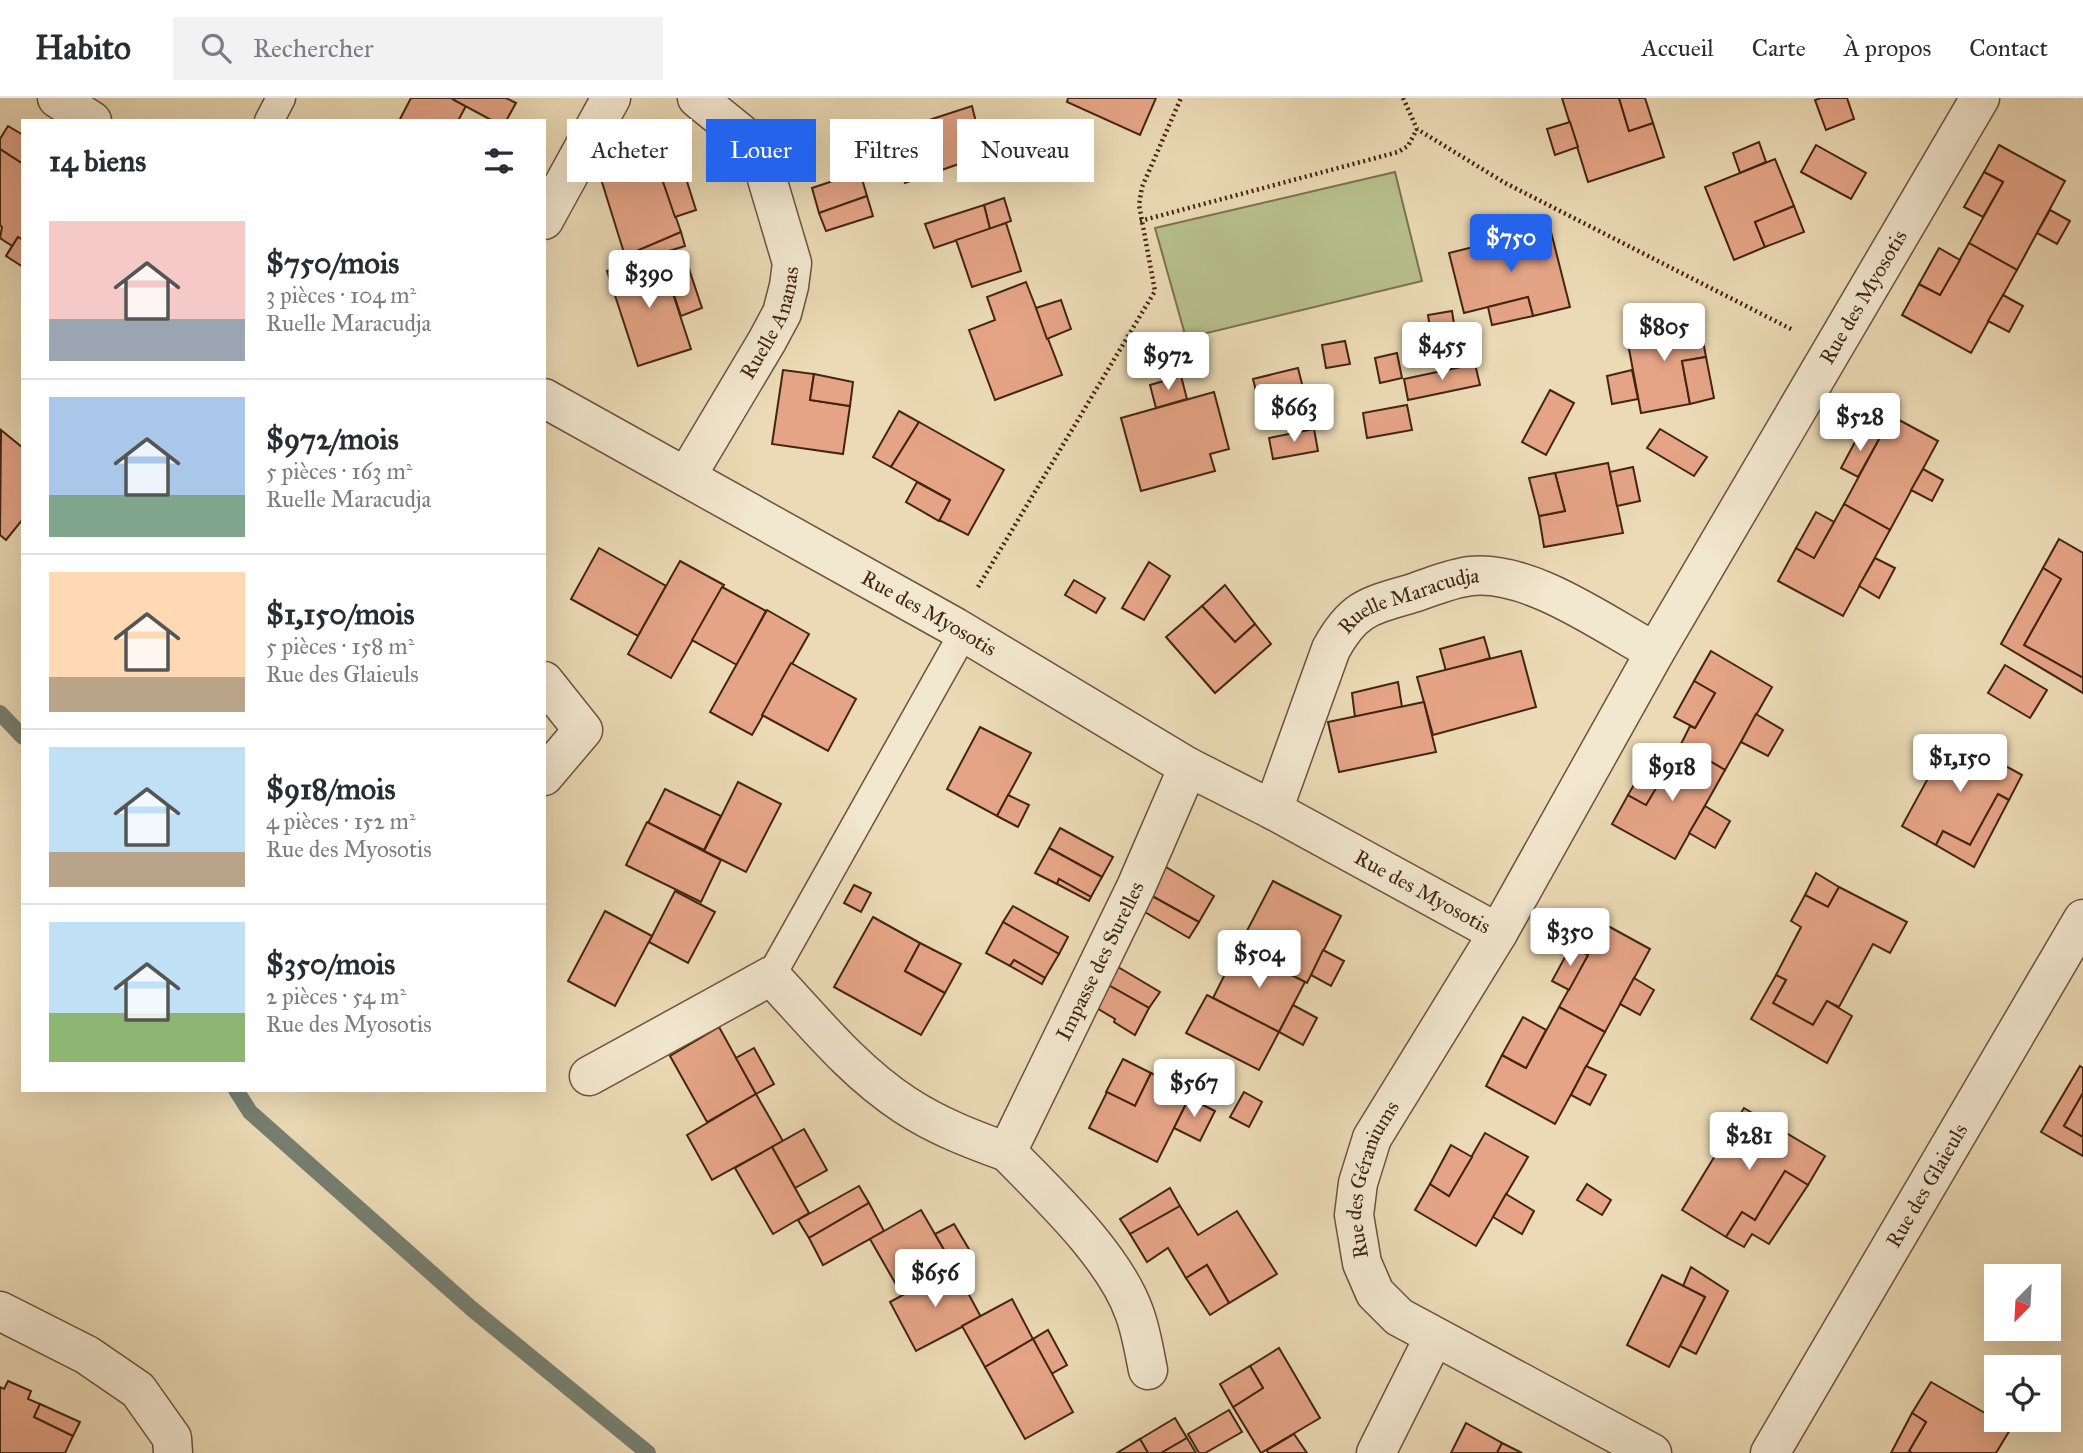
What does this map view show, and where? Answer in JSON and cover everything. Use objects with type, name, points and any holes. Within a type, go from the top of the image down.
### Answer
[{"type":"street","points":[[57,98],[89,119]]},
{"type":"street","points":[[546,216],[611,98]]},
{"type":"street","name":"Ruelle Ananas","points":[[686,477],[782,313],[792,263],[762,162],[750,141],[697,98]]},
{"type":"street","name":"Rue des Myosotis","points":[[546,399],[959,630],[1188,767],[1273,810],[1498,933],[1655,652],[1980,98]]},
{"type":"street","name":"Ruelle Maracudja","points":[[1273,810],[1331,649],[1342,629],[1356,614],[1376,604],[1470,576],[1500,576],[1547,592],[1655,652]]},
{"type":"street","points":[[546,684],[583,730],[546,774]]},
{"type":"street","name":"Impasse des Surelles","points":[[1007,1152],[1136,887],[1188,767]]},
{"type":"street","name":"Rue des Glaieuls","points":[[1770,1453],[2083,919]]},
{"type":"street","name":"Rue des Géraniums","points":[[1498,933],[1372,1138],[1358,1183],[1354,1215],[1362,1264],[1375,1293],[1399,1317],[1652,1453]]},
{"type":"street","points":[[589,1076],[771,976],[855,1066],[904,1105],[950,1131],[1007,1152],[1068,1213],[1113,1272],[1134,1311],[1148,1370]]},
{"type":"street","points":[[0,1311],[86,1355],[138,1390],[172,1438],[173,1453]]},
{"type":"street","points":[[1376,1453],[1434,1337]]},
{"type":"lane","points":[[270,119],[281,98]]},
{"type":"lane","points":[[771,976],[959,630]]},
{"type":"path","points":[[959,630],[1156,292],[1139,205],[1142,187],[1181,98]]},
{"type":"path","points":[[1403,98],[1417,129],[1505,183],[1832,350]]},
{"type":"path","points":[[1140,221],[1398,152],[1408,146],[1417,129]]},
{"type":"green space","points":[[1395,172],[1422,281],[1186,338],[1155,228]]},
{"type":"building","points":[[411,98],[451,98],[466,106],[459,119],[400,119]]},
{"type":"building","points":[[506,98],[516,103],[507,119],[489,119],[454,100]]},
{"type":"building","points":[[1068,98],[1156,98],[1140,135],[1067,102]]},
{"type":"building","points":[[1562,98],[1619,98],[1629,131],[1653,123],[1664,157],[1588,182]]},
{"type":"building","points":[[1619,98],[1645,98],[1653,123],[1629,131]]},
{"type":"building","points":[[1847,98],[1854,119],[1826,130],[1815,100]]},
{"type":"building","points":[[972,106],[975,119],[957,119],[957,165],[943,170],[943,119],[932,119]]},
{"type":"building","points":[[1570,122],[1578,147],[1555,155],[1547,129]]},
{"type":"building","points":[[8,126],[21,134],[21,163],[0,149],[0,139]]},
{"type":"building","points":[[1759,142],[1766,162],[1740,173],[1733,153]]},
{"type":"building","points":[[1816,145],[1866,173],[1851,199],[1801,172]]},
{"type":"building","points":[[1999,145],[2065,181],[2017,270],[1969,243],[2003,182],[1984,172]]},
{"type":"building","points":[[0,149],[21,163],[21,239],[18,237],[6,256],[12,246],[0,238]]},
{"type":"building","points":[[1775,159],[1794,206],[1755,222],[1765,247],[1734,260],[1705,187]]},
{"type":"building","points":[[1984,172],[2003,182],[1983,217],[1964,207]]},
{"type":"building","points":[[602,182],[664,182],[681,232],[625,256]]},
{"type":"building","points":[[663,182],[687,182],[696,210],[675,217]]},
{"type":"building","points":[[830,182],[863,182],[867,196],[819,213],[812,188]]},
{"type":"building","points":[[867,196],[873,216],[826,231],[819,213]]},
{"type":"building","points":[[1004,198],[1011,221],[990,229],[984,205]]},
{"type":"building","points":[[984,205],[990,229],[934,248],[925,224]]},
{"type":"building","points":[[1794,206],[1804,232],[1765,247],[1755,222]]},
{"type":"building","points":[[2050,210],[2070,221],[2057,244],[2037,233]]},
{"type":"building","points":[[1507,215],[1513,237],[1491,243],[1486,222]]},
{"type":"building","points":[[1006,223],[1021,271],[972,287],[956,240]]},
{"type":"building","points":[[1550,228],[1570,307],[1533,316],[1528,297],[1464,313],[1449,253]]},
{"type":"building","points":[[681,232],[685,246],[627,264],[625,256]]},
{"type":"building","points":[[18,237],[21,239],[21,266],[6,256]]},
{"type":"building","points":[[1969,243],[2017,270],[1971,353],[1902,315],[1919,284],[1940,295]]},
{"type":"building","points":[[1939,248],[1960,260],[1940,295],[1919,284]]},
{"type":"building","points":[[660,254],[691,349],[638,366],[607,271]]},
{"type":"building","points":[[688,266],[702,308],[681,316],[666,271]]},
{"type":"building","points":[[1026,282],[1062,375],[995,400],[969,330],[995,320],[987,297]]},
{"type":"building","points":[[2003,295],[2023,306],[2009,332],[1988,321]]},
{"type":"building","points":[[1528,297],[1533,316],[1492,325],[1488,307]]},
{"type":"building","points":[[1061,300],[1071,329],[1047,339],[1036,308]]},
{"type":"building","points":[[1452,311],[1456,337],[1432,341],[1428,315]]},
{"type":"building","points":[[1699,319],[1706,357],[1682,361],[1690,404],[1641,413],[1626,333]]},
{"type":"building","points":[[1345,341],[1350,364],[1326,368],[1322,345]]},
{"type":"building","points":[[1397,353],[1402,378],[1380,383],[1375,358]]},
{"type":"building","points":[[1706,357],[1714,398],[1690,404],[1682,361]]},
{"type":"building","points":[[1475,364],[1480,385],[1408,400],[1404,379]]},
{"type":"building","points":[[1298,368],[1305,396],[1260,407],[1253,379]]},
{"type":"building","points":[[783,370],[814,374],[810,400],[850,406],[843,454],[772,444]]},
{"type":"building","points":[[1632,370],[1638,399],[1612,404],[1607,376]]},
{"type":"building","points":[[814,374],[853,382],[850,406],[810,400]]},
{"type":"building","points":[[1181,376],[1187,399],[1156,408],[1150,385]]},
{"type":"building","points":[[1550,390],[1574,403],[1546,455],[1522,442]]},
{"type":"building","points":[[1214,392],[1229,449],[1210,454],[1215,471],[1141,491],[1121,418]]},
{"type":"building","points":[[1407,405],[1412,430],[1367,438],[1363,413]]},
{"type":"building","points":[[1875,407],[1938,441],[1890,530],[1844,504],[1879,439],[1862,429]]},
{"type":"building","points":[[899,411],[919,422],[891,467],[873,457]]},
{"type":"building","points":[[919,422],[1004,470],[968,535],[939,520],[950,500],[891,467]]},
{"type":"building","points":[[1314,429],[1318,451],[1273,459],[1269,438]]},
{"type":"building","points":[[1660,429],[1707,457],[1694,476],[1647,448]]},
{"type":"building","points":[[1862,429],[1879,439],[1858,477],[1841,468]]},
{"type":"building","points":[[1,430],[21,446],[21,521],[6,540],[0,535]]},
{"type":"building","points":[[1608,463],[1623,533],[1544,547],[1539,516],[1565,511],[1555,473]]},
{"type":"building","points":[[1633,467],[1640,501],[1617,506],[1610,472]]},
{"type":"building","points":[[1923,469],[1943,480],[1932,501],[1911,490]]},
{"type":"building","points":[[1555,473],[1565,511],[1539,516],[1529,478]]},
{"type":"building","points":[[917,482],[950,500],[939,521],[906,502]]},
{"type":"building","points":[[1844,504],[1890,530],[1843,616],[1778,581],[1796,548],[1814,558]]},
{"type":"building","points":[[1816,512],[1834,522],[1814,558],[1796,548]]},
{"type":"building","points":[[2059,539],[2083,553],[2083,678],[2024,645],[2061,579],[2043,568]]},
{"type":"building","points":[[599,548],[666,586],[638,636],[571,599]]},
{"type":"building","points":[[1875,558],[1895,568],[1879,598],[1859,586]]},
{"type":"building","points":[[680,561],[724,585],[671,678],[628,654]]},
{"type":"building","points":[[1149,562],[1170,576],[1144,620],[1122,608]]},
{"type":"building","points":[[2043,568],[2061,579],[2024,645],[2083,678],[2083,693],[2001,644]]},
{"type":"building","points":[[1074,580],[1105,598],[1096,613],[1065,595]]},
{"type":"building","points":[[1225,585],[1255,624],[1235,642],[1202,606]]},
{"type":"building","points":[[722,587],[766,611],[737,665],[692,640]]},
{"type":"building","points":[[1202,606],[1235,642],[1255,624],[1271,644],[1215,693],[1166,637]]},
{"type":"building","points":[[767,610],[809,634],[752,735],[710,712]]},
{"type":"building","points":[[1484,637],[1490,658],[1446,671],[1440,649]]},
{"type":"building","points":[[1521,651],[1536,707],[1433,735],[1417,677]]},
{"type":"building","points":[[1711,651],[1772,687],[1725,770],[1681,744],[1690,726],[1695,728],[1715,693],[1694,681]]},
{"type":"building","points":[[791,663],[856,699],[828,751],[762,715]]},
{"type":"building","points":[[2005,665],[2047,690],[2030,718],[1988,693]]},
{"type":"building","points":[[1694,681],[1715,693],[1695,728],[1674,717]]},
{"type":"building","points":[[1398,682],[1402,707],[1355,717],[1352,693]]},
{"type":"building","points":[[1424,702],[1436,752],[1339,772],[1328,722]]},
{"type":"building","points":[[1756,714],[1783,730],[1768,756],[1741,742]]},
{"type":"building","points":[[980,727],[1031,753],[997,816],[947,789]]},
{"type":"building","points":[[1951,736],[2022,775],[2009,800],[1998,794],[1970,845],[1943,831],[1936,845],[1902,826]]},
{"type":"building","points":[[1681,744],[1725,770],[1675,859],[1612,824],[1628,795],[1646,805]]},
{"type":"building","points":[[1650,757],[1668,768],[1646,805],[1628,795]]},
{"type":"building","points":[[738,782],[781,804],[746,872],[704,851]]},
{"type":"building","points":[[665,789],[721,816],[704,850],[648,823]]},
{"type":"building","points":[[1998,794],[2009,800],[1974,867],[1936,845],[1943,831],[1970,845]]},
{"type":"building","points":[[1008,795],[1029,805],[1018,827],[997,816]]},
{"type":"building","points":[[1705,806],[1730,821],[1715,848],[1689,833]]},
{"type":"building","points":[[647,822],[721,860],[701,902],[626,865]]},
{"type":"building","points":[[1060,828],[1113,857],[1102,877],[1049,848]]},
{"type":"building","points":[[1049,848],[1102,877],[1091,897],[1059,879],[1057,884],[1035,873]]},
{"type":"building","points":[[1166,867],[1214,896],[1199,922],[1152,896]]},
{"type":"building","points":[[1816,873],[1839,887],[1828,907],[1805,895]]},
{"type":"building","points":[[1059,879],[1091,897],[1089,901],[1057,884]]},
{"type":"building","points":[[1273,881],[1341,916],[1307,983],[1238,948]]},
{"type":"building","points":[[854,885],[871,893],[861,912],[844,903]]},
{"type":"building","points":[[1839,887],[1907,922],[1890,953],[1873,944],[1839,1007],[1827,1001],[1813,1025],[1773,1003],[1786,980],[1776,975],[1801,927],[1791,921],[1805,895],[1828,907]]},
{"type":"building","points":[[675,891],[715,912],[688,963],[649,942]]},
{"type":"building","points":[[1152,896],[1199,922],[1189,938],[1143,911]]},
{"type":"building","points":[[1013,906],[1068,937],[1059,954],[1003,922]]},
{"type":"building","points":[[605,911],[652,936],[615,1006],[568,981]]},
{"type":"building","points":[[1588,915],[1650,949],[1605,1032],[1559,1007],[1588,955],[1571,946]]},
{"type":"building","points":[[873,917],[920,943],[905,971],[945,993],[921,1035],[834,987]]},
{"type":"building","points":[[1003,922],[1059,954],[1045,978],[1014,960],[1010,966],[986,953]]},
{"type":"building","points":[[920,943],[961,964],[945,993],[905,971]]},
{"type":"building","points":[[1571,946],[1588,955],[1569,990],[1552,981]]},
{"type":"building","points":[[1238,948],[1305,982],[1279,1032],[1213,998]]},
{"type":"building","points":[[1323,950],[1344,961],[1331,986],[1311,975]]},
{"type":"building","points":[[1014,960],[1045,978],[1042,984],[1010,966]]},
{"type":"building","points":[[1113,964],[1160,992],[1149,1008],[1103,982]]},
{"type":"building","points":[[1776,975],[1786,980],[1773,1003],[1813,1025],[1827,1001],[1852,1016],[1827,1063],[1751,1019]]},
{"type":"building","points":[[1634,978],[1654,990],[1640,1015],[1620,1004]]},
{"type":"building","points":[[1103,982],[1149,1008],[1135,1035],[1090,1004]]},
{"type":"building","points":[[1207,995],[1279,1032],[1259,1070],[1186,1033]]},
{"type":"building","points":[[1293,1005],[1317,1018],[1303,1045],[1279,1032]]},
{"type":"building","points":[[1559,1007],[1605,1032],[1555,1124],[1486,1086],[1502,1055],[1526,1068]]},
{"type":"building","points":[[1523,1017],[1546,1030],[1526,1068],[1502,1055]]},
{"type":"building","points":[[719,1027],[756,1094],[707,1122],[670,1056]]},
{"type":"building","points":[[754,1048],[774,1084],[756,1094],[736,1058]]},
{"type":"building","points":[[1123,1059],[1151,1073],[1135,1106],[1106,1092]]},
{"type":"building","points":[[1586,1066],[1606,1075],[1590,1105],[1571,1095]]},
{"type":"building","points":[[2080,1066],[2083,1068],[2083,1093],[2064,1126],[2083,1137],[2083,1156],[2041,1132]]},
{"type":"building","points":[[1151,1073],[1191,1094],[1157,1162],[1089,1128],[1107,1092],[1135,1106]]},
{"type":"building","points":[[1244,1092],[1262,1102],[1249,1127],[1230,1117]]},
{"type":"building","points":[[2083,1093],[2083,1137],[2064,1126]]},
{"type":"building","points":[[756,1094],[783,1141],[712,1180],[687,1135]]},
{"type":"building","points":[[1189,1098],[1215,1111],[1200,1141],[1174,1128]]},
{"type":"building","points":[[1744,1108],[1825,1156],[1808,1185],[1785,1171],[1755,1220],[1742,1212],[1726,1237],[1682,1210]]},
{"type":"building","points":[[804,1129],[827,1170],[795,1188],[772,1147]]},
{"type":"building","points":[[1485,1133],[1528,1157],[1476,1246],[1415,1210],[1430,1184],[1449,1196]]},
{"type":"building","points":[[1451,1145],[1472,1157],[1449,1196],[1430,1184]]},
{"type":"building","points":[[772,1147],[809,1213],[773,1234],[735,1168]]},
{"type":"building","points":[[1785,1171],[1808,1185],[1769,1244],[1752,1234],[1744,1247],[1726,1237],[1742,1212],[1755,1220]]},
{"type":"building","points":[[1587,1184],[1611,1200],[1602,1215],[1577,1200]]},
{"type":"building","points":[[859,1186],[869,1203],[809,1238],[798,1220]]},
{"type":"building","points":[[1170,1188],[1180,1206],[1130,1234],[1120,1219]]},
{"type":"building","points":[[1506,1194],[1534,1211],[1522,1234],[1493,1217]]},
{"type":"building","points":[[869,1203],[884,1231],[823,1265],[809,1238]]},
{"type":"building","points":[[1180,1206],[1198,1235],[1237,1211],[1277,1274],[1229,1303],[1207,1265],[1186,1278],[1168,1248],[1147,1262],[1130,1234]]},
{"type":"building","points":[[921,1210],[954,1267],[902,1295],[870,1239]]},
{"type":"building","points":[[954,1224],[973,1256],[954,1267],[935,1234]]},
{"type":"building","points":[[1207,1265],[1229,1303],[1210,1315],[1186,1278]]},
{"type":"building","points":[[954,1267],[981,1317],[916,1351],[890,1302]]},
{"type":"building","points":[[1691,1267],[1728,1291],[1696,1354],[1680,1346],[1705,1297],[1683,1286]]},
{"type":"building","points":[[1662,1275],[1705,1297],[1669,1367],[1627,1345]]},
{"type":"building","points":[[1012,1299],[1033,1339],[985,1367],[962,1326]]},
{"type":"building","points":[[1048,1330],[1067,1365],[1051,1374],[1033,1339]]},
{"type":"building","points":[[1033,1339],[1073,1412],[1025,1439],[985,1367]]},
{"type":"building","points":[[1279,1348],[1320,1418],[1261,1453],[1233,1407],[1263,1388],[1250,1366]]},
{"type":"building","points":[[1250,1366],[1263,1388],[1233,1407],[1220,1384]]},
{"type":"building","points":[[8,1381],[31,1391],[28,1399],[40,1404],[34,1417],[73,1436],[65,1453],[0,1453],[0,1387],[4,1389]]},
{"type":"building","points":[[1931,1382],[1984,1412],[1984,1432],[2009,1432],[1996,1453],[1912,1453],[1909,1451],[1926,1422],[1912,1413]]},
{"type":"building","points":[[40,1404],[80,1422],[73,1436],[34,1417]]},
{"type":"building","points":[[1229,1410],[1242,1432],[1205,1453],[1199,1453],[1188,1434]]},
{"type":"building","points":[[1912,1413],[1926,1422],[1909,1451],[1912,1453],[1891,1453]]},
{"type":"building","points":[[1175,1418],[1187,1438],[1161,1453],[1148,1453],[1140,1439]]},
{"type":"building","points":[[1466,1423],[1502,1443],[1497,1453],[1451,1453]]},
{"type":"building","points":[[1294,1434],[1307,1453],[1268,1453],[1267,1450]]},
{"type":"building","points":[[1187,1438],[1196,1453],[1161,1453]]},
{"type":"building","points":[[1140,1439],[1148,1453],[1117,1453]]},
{"type":"building","points":[[1502,1443],[1522,1453],[1497,1453]]},
{"type":"waterway","points":[[0,713],[21,735]]},
{"type":"waterway","points":[[237,1092],[250,1112],[472,1309],[648,1453]]}]
